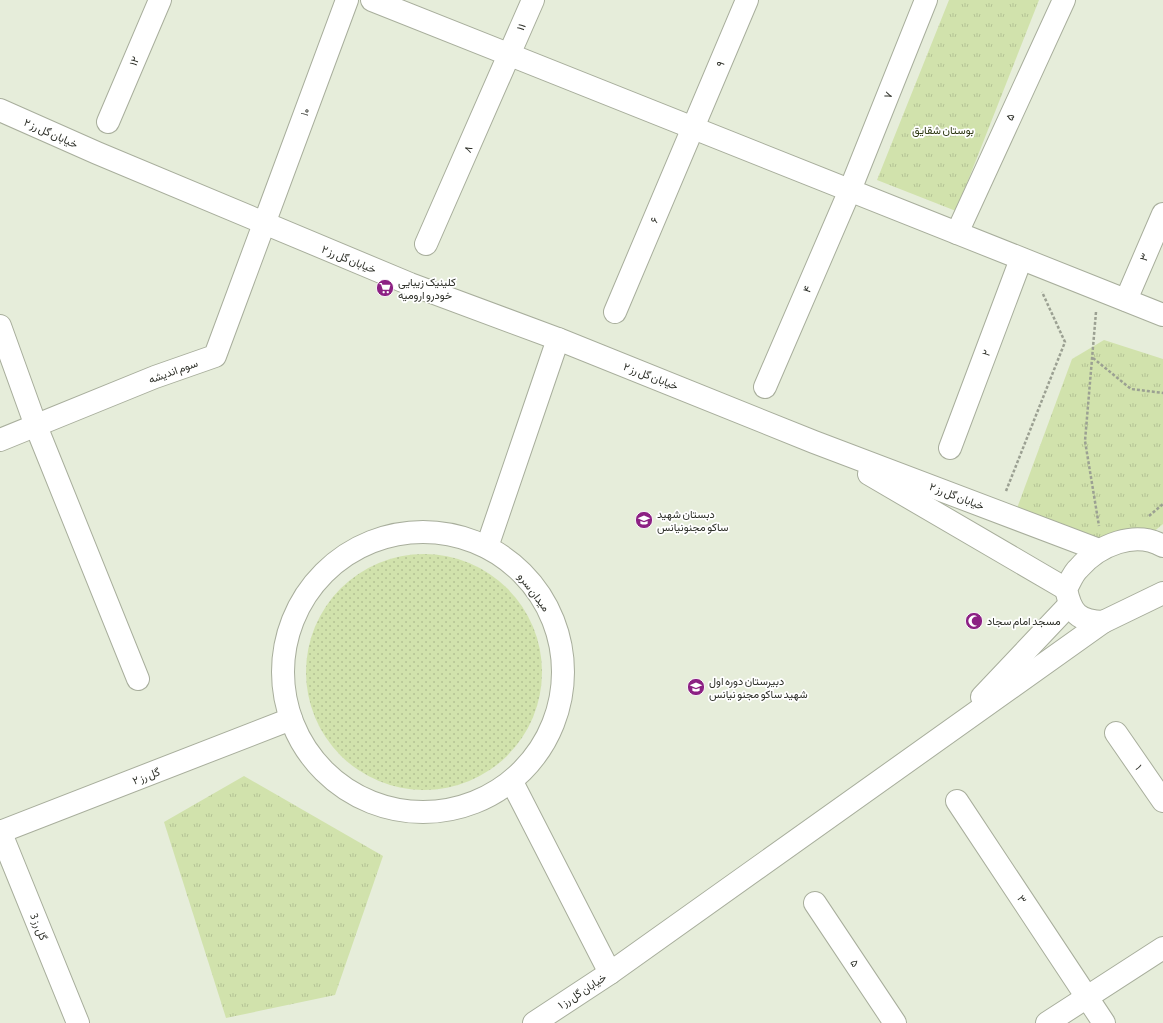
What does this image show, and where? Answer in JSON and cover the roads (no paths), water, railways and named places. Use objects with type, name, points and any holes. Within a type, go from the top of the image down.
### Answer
[{"type":"street","name":"۱۲","points":[[108,122],[160,0]]},
{"type":"street","name":"۱۰","points":[[263,224],[347,0]]},
{"type":"street","points":[[372,0],[1163,315]]},
{"type":"street","name":"۱۱","points":[[509,55],[533,0]]},
{"type":"street","name":"۹","points":[[693,128],[747,0]]},
{"type":"street","name":"۷","points":[[850,190],[926,0]]},
{"type":"street","name":"۵","points":[[957,233],[1064,0]]},
{"type":"street","name":"۸","points":[[426,244],[509,55]]},
{"type":"street","name":"خیابان گل رز ۲","points":[[0,110],[263,224],[410,284],[558,339],[814,442],[1099,550]]},
{"type":"street","name":"۶","points":[[615,312],[693,128]]},
{"type":"street","name":"۴","points":[[765,387],[850,190]]},
{"type":"street","name":"۳","points":[[1126,300],[1163,214]]},
{"type":"street","name":"سوم اندیشه","points":[[0,440],[155,377],[215,356],[263,224]]},
{"type":"street","name":"۲","points":[[950,448],[1021,259]]},
{"type":"street","points":[[0,326],[36,426],[138,679]]},
{"type":"street","points":[[487,547],[558,339]]},
{"type":"street","name":"خیابان گل رز ۲","points":[[814,442],[1068,597],[1077,615],[1092,622],[1103,622]]},
{"type":"street","name":"میدان سرو","points":[[404,533],[446,533],[487,547],[524,574],[550,613],[563,658],[561,704],[543,747],[512,782],[472,805],[428,814],[384,808],[345,789],[312,758],[291,719],[283,680],[287,640],[302,602],[328,569],[364,545],[404,533]]},
{"type":"street","points":[[947,734],[1068,597],[1078,568],[1099,550],[1122,541],[1138,538],[1160,540]]},
{"type":"street","points":[[947,734],[1103,622],[1160,599]]},
{"type":"street","name":"۲ گل رز","points":[[0,832],[291,719]]},
{"type":"street","name":"۱","points":[[1116,733],[1163,801]]},
{"type":"street","name":"خیابان گل رز ۱","points":[[534,1023],[610,973],[947,734]]},
{"type":"street","points":[[512,782],[610,973]]},
{"type":"street","name":"۳","points":[[957,801],[1087,997]]},
{"type":"street","name":"گل رز 3","points":[[0,832],[78,1023]]},
{"type":"street","name":"۵","points":[[815,903],[895,1023]]},
{"type":"street","points":[[1047,1023],[1163,948]]},
{"type":"street","points":[[1087,997],[1104,1023]]},
{"type":"place","name":"کلینیک زیبایی خودرو ارومیه","points":[[385,288]]},
{"type":"place","name":"دبستان شهید ساکو مجنونیانس","points":[[644,520]]},
{"type":"place","name":"مسجد امام سجاد","points":[[974,621]]},
{"type":"place","name":"دبیرستان دوره اول شهید ساکو مجنو نیانس","points":[[696,687]]},
{"type":"park label","name":"بوستان شقایق","points":[[943,130]]}]
